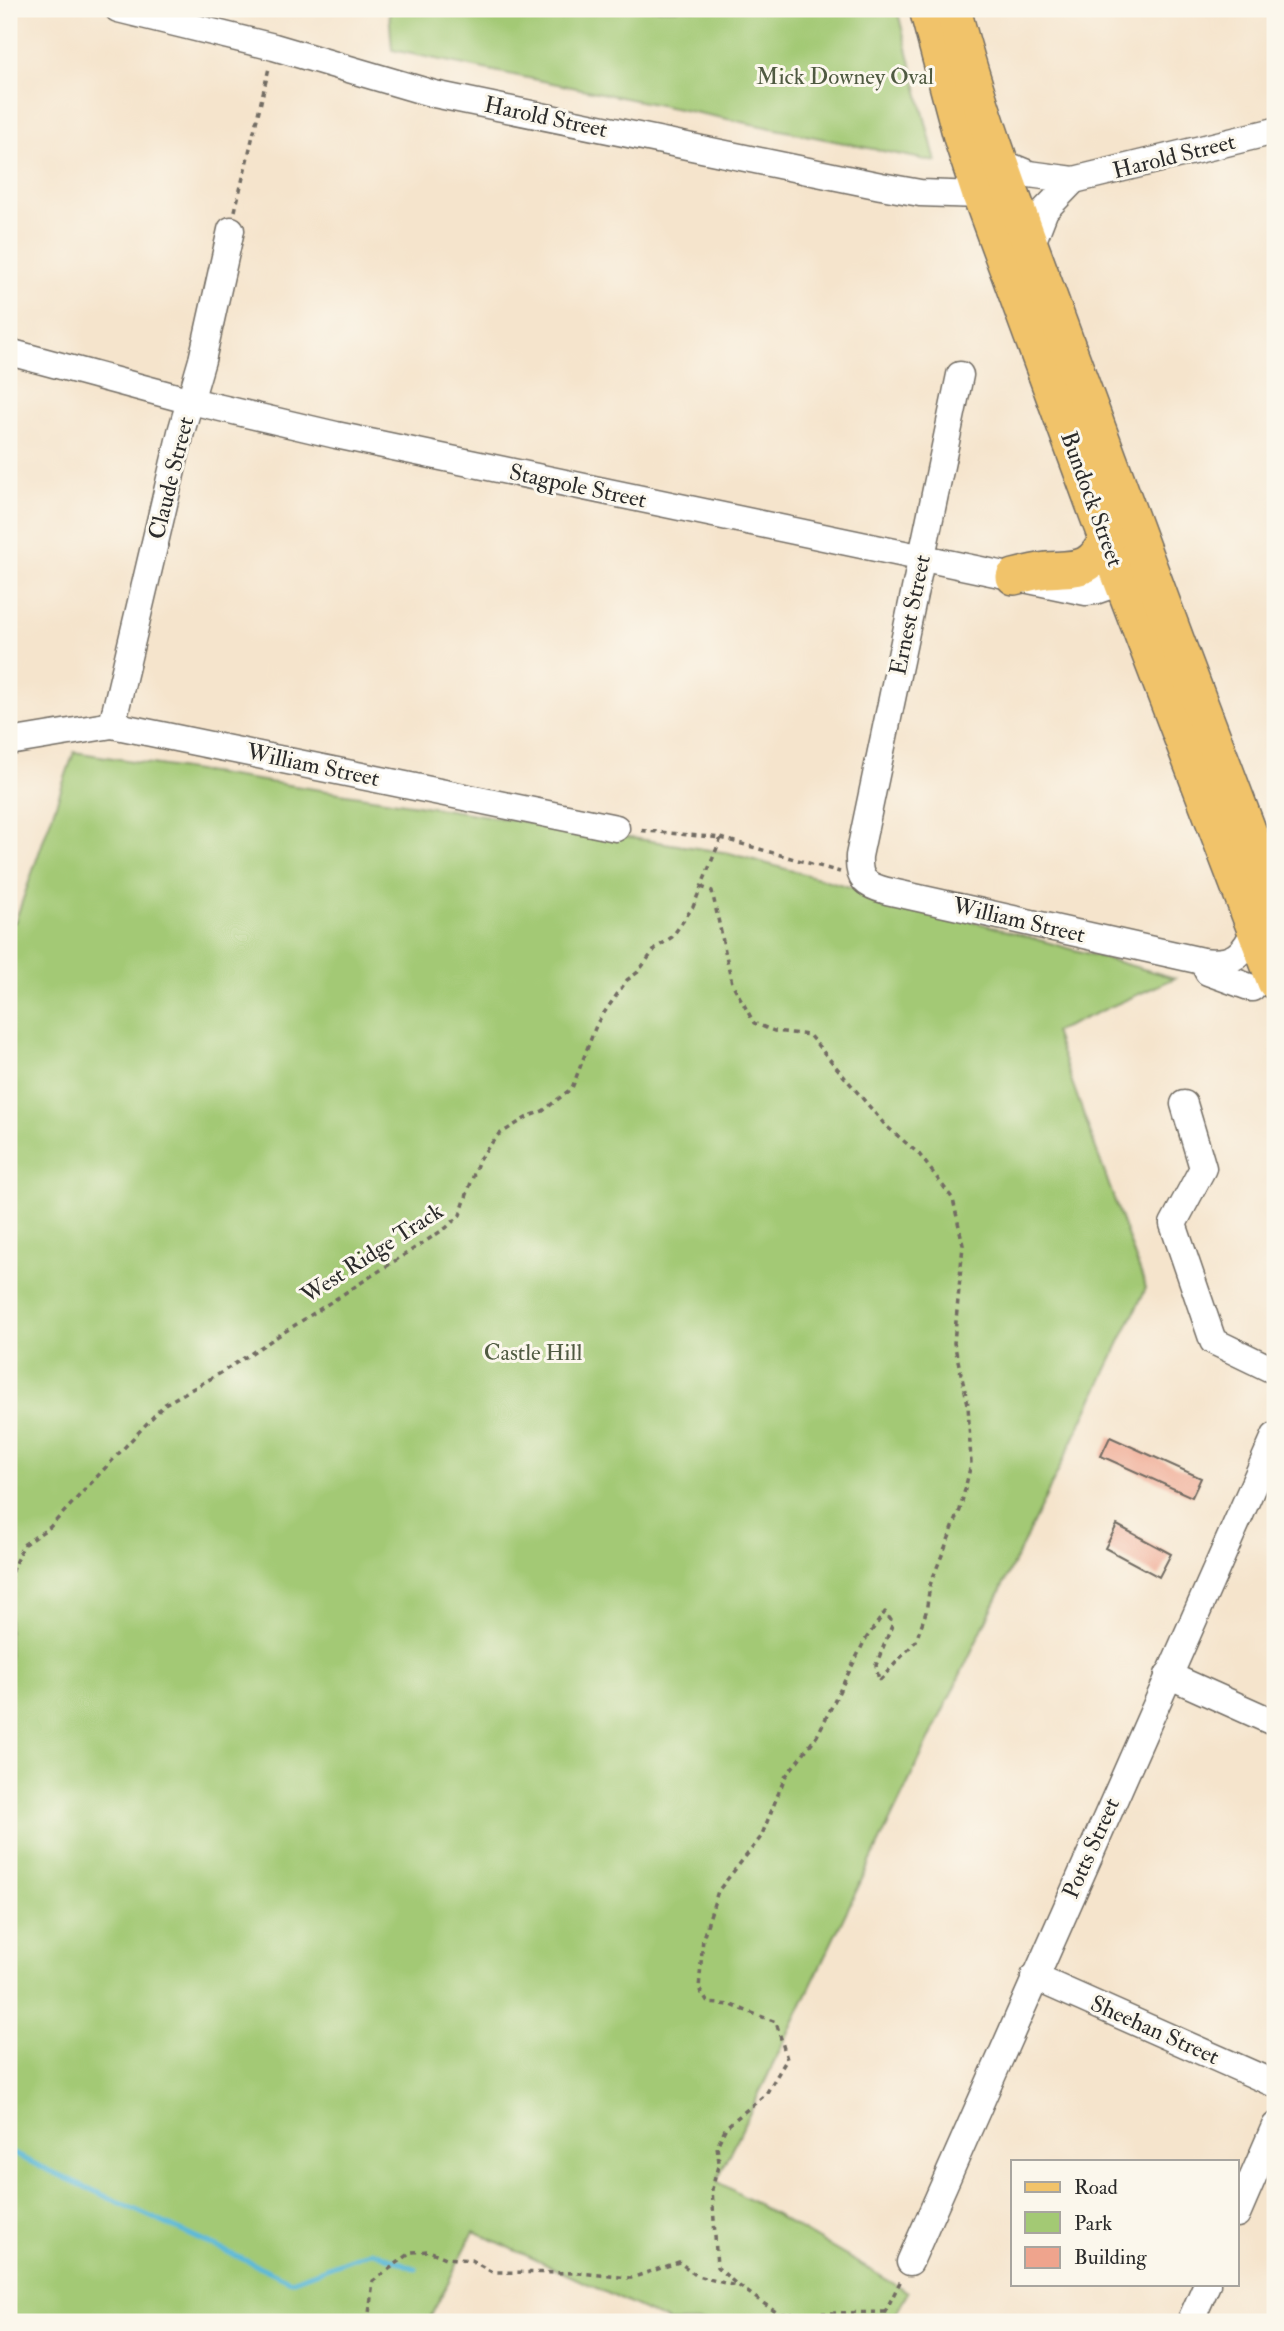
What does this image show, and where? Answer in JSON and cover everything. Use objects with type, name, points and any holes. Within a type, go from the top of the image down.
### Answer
[{"type":"main road","name":"Bundock Street","points":[[927,9],[961,137],[980,195],[1107,539],[1136,577]]},
{"type":"main road","name":"Bundock Street","points":[[953,9],[969,71],[1031,246],[1136,577],[1266,948]]},
{"type":"main road","points":[[1014,577],[1047,570],[1078,568],[1100,552],[1107,539]]},
{"type":"street","name":"Harold Street","points":[[118,9],[274,47],[434,94],[881,186],[920,193],[980,195]]},
{"type":"street","name":"Harold Street","points":[[1000,162],[1030,174],[1074,180],[1275,131]]},
{"type":"street","points":[[1031,246],[1045,210],[1074,180]]},
{"type":"street","name":"Claude Street","points":[[112,725],[230,230]]},
{"type":"street","name":"Stagpole Street","points":[[9,352],[191,401],[350,438],[1086,592],[1136,577]]},
{"type":"street","name":"Ernest Street","points":[[871,887],[858,869],[859,856],[960,375]]},
{"type":"street","name":"William Street","points":[[9,742],[112,725],[616,828]]},
{"type":"street","name":"William Street","points":[[871,887],[1202,961],[1218,963],[1240,954],[1250,940],[1266,948]]},
{"type":"street","name":"William Street","points":[[1202,961],[1208,972],[1266,948]]},
{"type":"street","points":[[1184,1104],[1203,1168],[1173,1224],[1204,1315],[1213,1341],[1275,1371]]},
{"type":"street","name":"Potts Street","points":[[910,2262],[1275,1436]]},
{"type":"street","points":[[1168,1675],[1275,1723]]},
{"type":"street","name":"Sheehan Street","points":[[1034,1977],[1275,2084]]},
{"type":"street","points":[[1238,2212],[1275,2126]]},
{"type":"street","points":[[1190,2322],[1206,2286]]},
{"type":"path","points":[[230,230],[274,47]]},
{"type":"path","points":[[616,828],[721,838],[833,871],[850,873],[871,887]]},
{"type":"path","name":"West Ridge Track","points":[[9,1592],[12,1570],[23,1545],[50,1527],[165,1405],[219,1374],[446,1228],[460,1215],[479,1159],[498,1135],[529,1116],[543,1111],[572,1088],[597,1023],[627,980],[638,972],[655,949],[672,937],[693,907],[721,838]]},
{"type":"path","points":[[701,887],[712,891],[732,983],[754,1023],[774,1031],[809,1035],[885,1125],[919,1154],[953,1199],[963,1245],[954,1343],[968,1404],[971,1464],[960,1510],[930,1585],[926,1612],[916,1641],[879,1681],[876,1665],[892,1623],[885,1612],[865,1640],[817,1736],[785,1777],[761,1837],[718,1891],[703,1938],[699,1989],[708,2003],[731,2005],[776,2022],[788,2059],[766,2094],[726,2127],[717,2146],[719,2162],[712,2189],[717,2267],[780,2315],[886,2312]]},
{"type":"path","points":[[368,2322],[373,2281],[412,2252],[429,2251],[446,2258],[471,2260],[492,2272],[579,2273],[631,2278],[679,2262],[697,2276],[740,2287]]},
{"type":"path","points":[[880,2322],[910,2262]]},
{"type":"green space","name":"Mick Downey Oval","points":[[387,9],[897,9],[936,162],[392,50]]},
{"type":"green space","name":"Castle Hill","points":[[74,752],[729,853],[1175,978],[1054,1032],[1146,1288],[717,2181],[908,2292],[891,2322],[669,2322],[474,2231],[428,2322],[9,2322],[9,923],[15,922]]},
{"type":"building","points":[[1110,1437],[1201,1478],[1192,1497],[1101,1456]]},
{"type":"building","points":[[1117,1525],[1171,1554],[1159,1577],[1105,1548]]},
{"type":"waterway","points":[[9,2152],[291,2281],[372,2251],[416,2269]]}]
